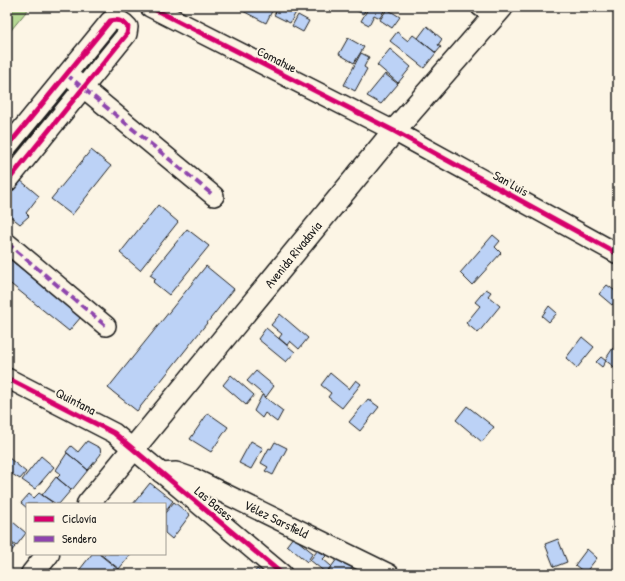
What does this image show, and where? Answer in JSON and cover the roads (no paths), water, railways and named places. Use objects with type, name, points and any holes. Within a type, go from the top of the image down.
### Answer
[{"type":"main road","name":"Avenida Rivadavia","points":[[89,503],[493,9]]},
{"type":"main road","points":[[32,574],[47,555]]},
{"type":"street","name":"Comahue","points":[[150,7],[394,131]]},
{"type":"street","points":[[7,147],[110,21],[123,21],[128,27],[127,34],[7,182]]},
{"type":"street","points":[[66,74],[214,196]]},
{"type":"street","name":"San Luis","points":[[394,131],[618,254]]},
{"type":"street","points":[[7,243],[106,326]]},
{"type":"street","name":"Quintana","points":[[7,378],[114,433],[132,449]]},
{"type":"street","name":"Las Bases","points":[[132,449],[282,574]]},
{"type":"street","name":"Vélez Sarsfield","points":[[161,473],[176,472],[193,478],[387,574]]}]
